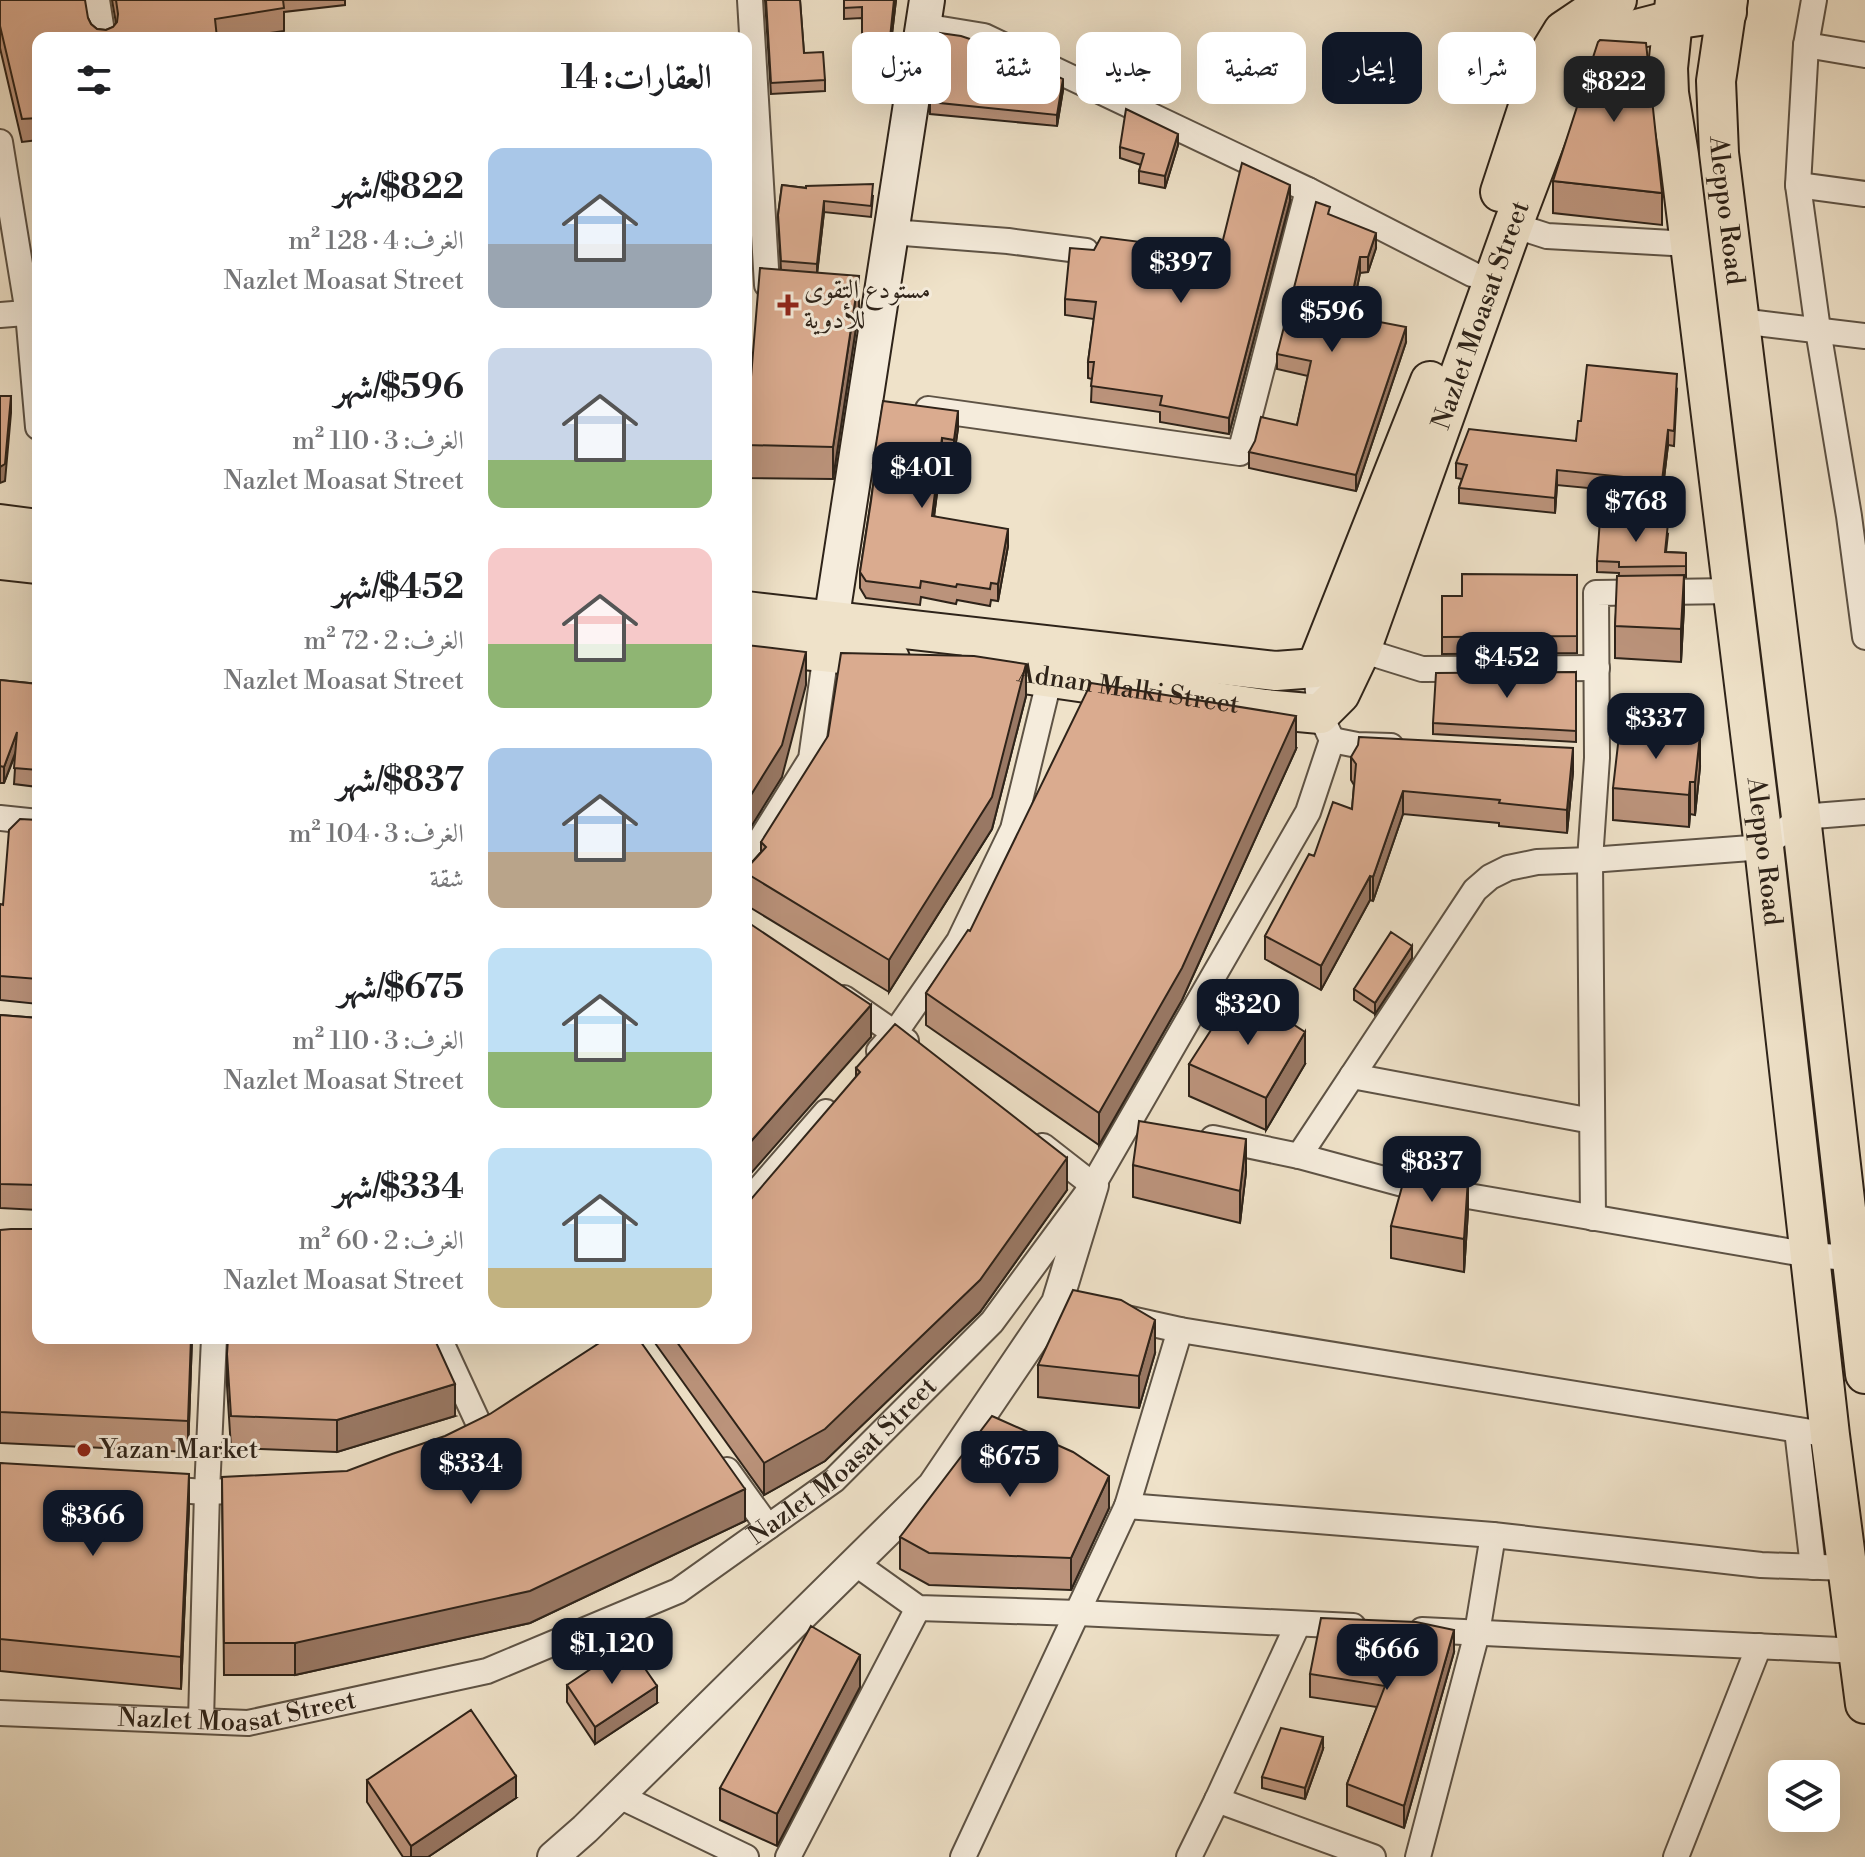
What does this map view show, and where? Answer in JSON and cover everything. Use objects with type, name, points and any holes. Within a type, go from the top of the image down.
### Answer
[{"type":"main road","name":"Nazlet Moasat Street","points":[[1316,668],[1472,274],[1541,67],[1563,31],[1591,12],[1617,0]]},
{"type":"main road","name":"Nazlet Moasat Street","points":[[1326,727],[1361,650],[1513,225],[1565,88],[1580,60],[1610,36],[1674,10],[1728,6]]},
{"type":"main road","name":"Aleppo Road","points":[[1728,6],[1716,81],[1718,139],[1865,1374]]},
{"type":"main road","name":"Aleppo Road","points":[[1674,10],[1668,68],[1669,93],[1733,591],[1810,1255],[1813,1433],[1830,1568],[1859,1651],[1865,1704]]},
{"type":"main road","points":[[829,637],[874,401],[867,294],[891,232],[925,13]]},
{"type":"main road","points":[[0,524],[32,528]]},
{"type":"main road","points":[[0,560],[32,563]]},
{"type":"main road","name":"Adnan Malki Street","points":[[752,613],[829,637],[973,666],[1265,709],[1326,727]]},
{"type":"main road","name":"Adnan Malki Street","points":[[752,643],[829,637],[1276,671],[1316,668]]},
{"type":"street","points":[[97,0],[102,32]]},
{"type":"street","points":[[750,0],[750,32]]},
{"type":"street","points":[[1814,0],[1806,45],[1798,185],[1818,330],[1857,517],[1865,637]]},
{"type":"street","points":[[925,13],[984,36],[1308,190],[1472,274]]},
{"type":"street","points":[[1806,45],[1865,55]]},
{"type":"street","points":[[752,128],[757,285],[796,288]]},
{"type":"street","points":[[0,142],[32,307]]},
{"type":"street","points":[[1798,185],[1865,194]]},
{"type":"street","points":[[913,407],[1240,453],[1308,190]]},
{"type":"street","points":[[1513,225],[1547,236],[1690,244]]},
{"type":"street","points":[[891,232],[1086,251]]},
{"type":"street","points":[[0,315],[32,312]]},
{"type":"street","points":[[1740,321],[1865,336]]},
{"type":"street","points":[[1593,1218],[1589,758],[1597,668],[1596,593],[1733,591]]},
{"type":"street","points":[[752,853],[811,759],[829,637]]},
{"type":"street","points":[[1361,650],[1422,669],[1597,668]]},
{"type":"street","name":"Nazlet Moasat Street","points":[[0,1713],[248,1723],[487,1671],[678,1591],[834,1480],[992,1322],[1138,1122],[1308,812],[1326,727],[1316,668]]},
{"type":"street","points":[[865,1067],[895,1033],[959,941],[1013,829],[1050,677]]},
{"type":"street","points":[[1326,727],[1357,745],[1421,748]]},
{"type":"street","points":[[1299,1156],[1475,890],[1490,877],[1508,868],[1537,862],[1764,847],[1801,817],[1865,812]]},
{"type":"street","points":[[2,824],[32,822]]},
{"type":"street","points":[[820,982],[919,1052]]},
{"type":"street","points":[[1352,1076],[1592,1121]]},
{"type":"street","points":[[752,1197],[845,1090]]},
{"type":"street","points":[[553,1857],[619,1796],[933,1486],[1068,1306],[1093,1185],[1019,1128]]},
{"type":"street","points":[[1192,1134],[1299,1156],[1410,1186],[1810,1255],[1851,1258]]},
{"type":"street","points":[[1108,1314],[1180,1330],[1813,1433]]},
{"type":"street","points":[[963,1857],[1127,1506],[1180,1330]]},
{"type":"street","points":[[201,1721],[214,1344]]},
{"type":"street","points":[[442,1344],[482,1433]]},
{"type":"street","points":[[714,1451],[768,1527]]},
{"type":"street","points":[[143,1488],[207,1492],[282,1489]]},
{"type":"street","points":[[1127,1506],[1493,1535],[1761,1565],[1830,1568]]},
{"type":"street","points":[[1418,1857],[1477,1633],[1493,1535]]},
{"type":"street","points":[[855,1563],[918,1608],[1370,1627]]},
{"type":"street","points":[[788,1857],[918,1608]]},
{"type":"street","points":[[1189,1857],[1298,1624]]},
{"type":"street","points":[[1400,1629],[1859,1651]]},
{"type":"street","points":[[1676,1857],[1759,1646]]},
{"type":"street","points":[[619,1796],[746,1857]]},
{"type":"street","points":[[1217,1800],[1373,1857]]},
{"type":"building","points":[[0,0],[85,0],[91,24],[97,29],[106,30],[117,22],[116,0],[283,0],[284,8],[215,19],[216,32],[32,32],[32,118],[22,119],[0,26]]},
{"type":"building","points":[[766,0],[800,0],[804,53],[823,52],[825,80],[771,83]]},
{"type":"building","points":[[844,0],[894,0],[891,32],[862,32],[862,7],[844,8]]},
{"type":"building","points":[[951,35],[967,38],[967,104],[1059,104],[1057,115],[950,104]]},
{"type":"building","points":[[1600,40],[1646,43],[1662,193],[1553,181]]},
{"type":"building","points":[[1126,109],[1178,134],[1165,176],[1139,171],[1144,154],[1120,147]]},
{"type":"building","points":[[1242,163],[1290,185],[1229,418],[1160,405],[1162,396],[1091,386],[1094,362],[1088,362],[1096,302],[1065,299],[1070,248],[1094,250],[1101,237],[1220,252]]},
{"type":"building","points":[[873,184],[871,206],[824,201],[817,264],[781,261],[778,215],[782,185],[806,188]]},
{"type":"building","points":[[1316,202],[1330,207],[1328,214],[1376,233],[1368,257],[1360,257],[1348,316],[1406,327],[1356,475],[1249,452],[1261,417],[1297,425],[1311,361],[1277,354]]},
{"type":"building","points":[[760,268],[859,276],[833,447],[752,445],[752,365]]},
{"type":"building","points":[[1587,365],[1677,374],[1674,431],[1668,430],[1662,481],[1557,470],[1555,498],[1459,488],[1467,465],[1456,463],[1469,429],[1576,441]]},
{"type":"building","points":[[0,396],[11,396],[5,464],[0,467]]},
{"type":"building","points":[[883,401],[958,411],[954,440],[942,438],[932,516],[1008,529],[998,584],[991,583],[990,589],[921,581],[920,588],[866,581],[860,572]]},
{"type":"building","points":[[1600,519],[1668,523],[1665,552],[1686,553],[1686,566],[1619,567],[1619,562],[1597,561]]},
{"type":"building","points":[[1462,574],[1577,575],[1577,636],[1442,637],[1442,596],[1462,596]]},
{"type":"building","points":[[1684,575],[1681,629],[1615,626],[1617,576]]},
{"type":"building","points":[[752,646],[806,652],[782,745],[752,793]]},
{"type":"building","points":[[841,653],[974,656],[1026,664],[992,797],[889,960],[752,877],[752,862],[766,847],[761,842],[828,736]]},
{"type":"building","points":[[1576,672],[1576,731],[1433,723],[1436,673]]},
{"type":"building","points":[[0,680],[32,683],[32,770],[14,768],[17,732],[4,767],[0,766]]},
{"type":"building","points":[[1091,683],[1296,716],[1182,968],[1099,1113],[926,993],[970,931]]},
{"type":"building","points":[[1620,727],[1700,735],[1695,782],[1690,782],[1689,795],[1613,788]]},
{"type":"building","points":[[1359,737],[1573,748],[1567,810],[1403,791],[1373,877],[1370,876],[1321,966],[1265,936],[1309,854],[1314,856],[1333,802],[1352,809],[1356,764],[1351,757]]},
{"type":"building","points":[[20,819],[32,820],[32,979],[0,976],[0,904],[3,905],[9,830]]},
{"type":"building","points":[[752,925],[871,1005],[752,1140]]},
{"type":"building","points":[[1391,932],[1412,946],[1375,1003],[1354,989]]},
{"type":"building","points":[[1233,996],[1305,1032],[1266,1098],[1189,1064]]},
{"type":"building","points":[[0,1015],[32,1018],[32,1185],[0,1184]]},
{"type":"building","points":[[895,1024],[1067,1158],[980,1280],[825,1429],[764,1463],[678,1344],[752,1344],[752,1198],[860,1072],[856,1068]]},
{"type":"building","points":[[1139,1121],[1246,1139],[1240,1191],[1133,1165]]},
{"type":"building","points":[[1407,1169],[1468,1179],[1464,1239],[1391,1226]]},
{"type":"building","points":[[32,1229],[32,1344],[191,1344],[188,1421],[0,1412],[0,1230]]},
{"type":"building","points":[[1073,1290],[1121,1300],[1155,1320],[1139,1376],[1038,1365]]},
{"type":"building","points":[[228,1344],[437,1344],[455,1384],[337,1420],[231,1416]]},
{"type":"building","points":[[598,1344],[642,1344],[745,1489],[530,1591],[295,1643],[224,1643],[222,1477],[347,1471],[445,1436],[490,1414]]},
{"type":"building","points":[[992,1416],[1073,1452],[1109,1476],[1071,1558],[929,1553],[900,1537]]},
{"type":"building","points":[[0,1463],[189,1474],[181,1657],[0,1639]]},
{"type":"building","points":[[1321,1618],[1416,1622],[1454,1630],[1404,1806],[1347,1784],[1385,1686],[1310,1674]]},
{"type":"building","points":[[811,1626],[860,1655],[777,1814],[720,1788]]},
{"type":"building","points":[[628,1644],[657,1686],[595,1727],[567,1685]]},
{"type":"building","points":[[471,1710],[516,1776],[411,1846],[367,1780]]},
{"type":"building","points":[[1281,1728],[1323,1737],[1305,1788],[1262,1777]]},
{"type":"place","name":"مستودع التقوى للأدوية","points":[[788,305]]},
{"type":"place","name":"Yazan Market","points":[[84,1450]]}]
